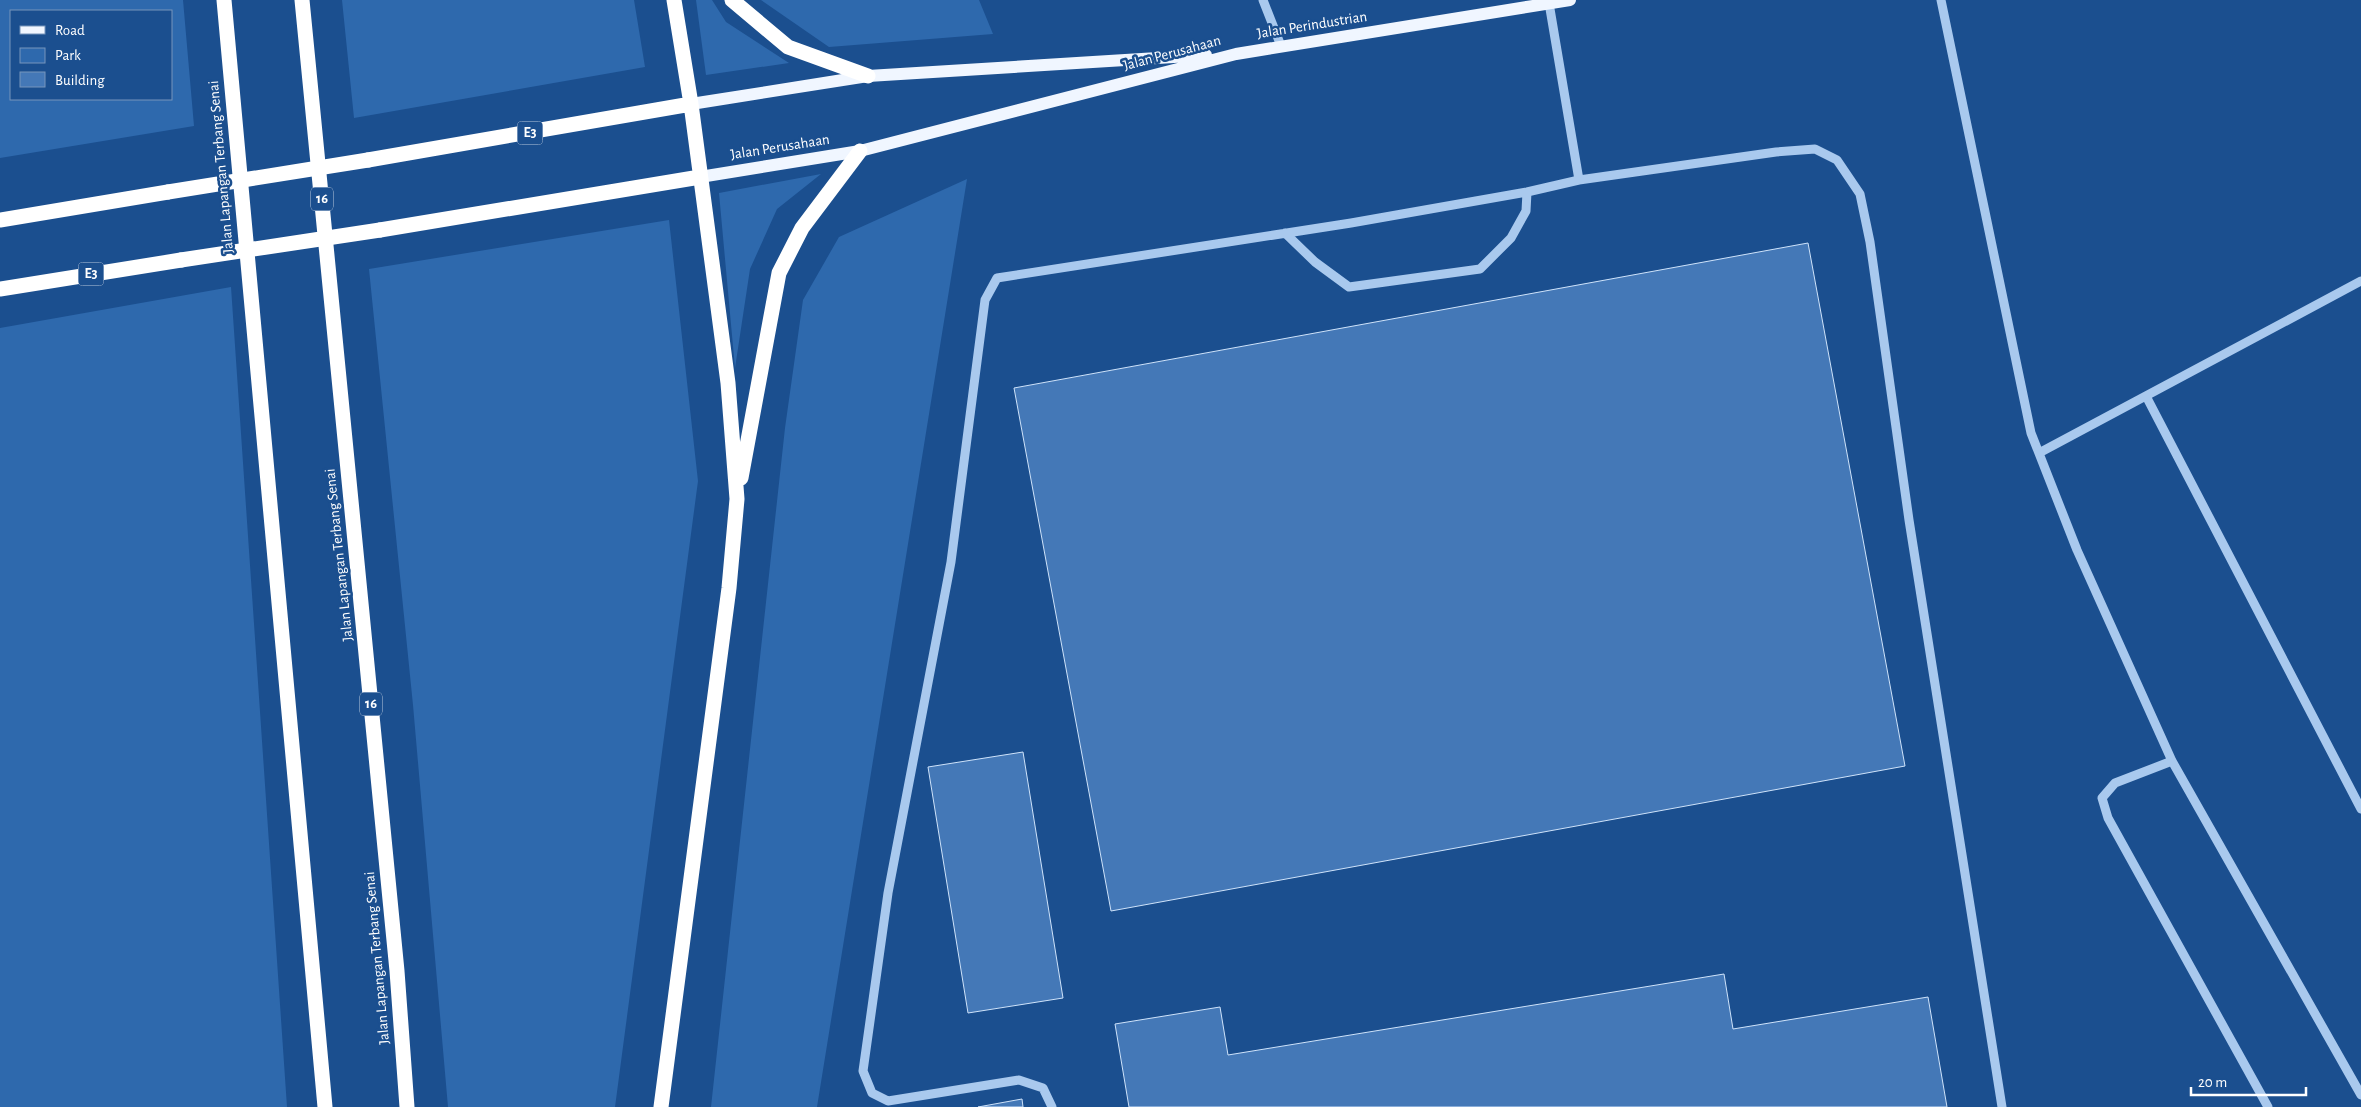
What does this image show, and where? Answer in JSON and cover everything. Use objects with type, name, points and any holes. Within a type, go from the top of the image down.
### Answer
[{"type":"highway","name":"Jalan Lapangan Terbang Senai","points":[[224,0],[325,1107]]},
{"type":"highway","name":"Jalan Lapangan Terbang Senai","points":[[302,0],[396,961],[407,1107]]},
{"type":"highway","points":[[674,0],[691,104],[728,383],[737,499]]},
{"type":"highway","points":[[732,0],[788,47],[868,76]]},
{"type":"highway","name":"E3","points":[[0,220],[368,160],[691,104]]},
{"type":"highway","points":[[660,1107],[729,588],[737,499],[779,273],[802,228],[860,151]]},
{"type":"highway","name":"E3","points":[[0,289],[380,230],[700,177]]},
{"type":"main road","name":"Jalan Perindustrian","points":[[1236,54],[1570,0]]},
{"type":"main road","name":"Jalan Perusahaan","points":[[691,104],[868,76],[1236,54]]},
{"type":"main road","name":"Jalan Perusahaan","points":[[700,177],[860,151],[1236,54]]},
{"type":"street","points":[[1263,0],[1281,46]]},
{"type":"street","points":[[1941,0],[2031,433],[2077,550],[2172,761],[2361,1095]]},
{"type":"street","points":[[1549,3],[1579,180]]},
{"type":"street","points":[[1052,1107],[1043,1088],[1019,1080],[888,1101],[872,1092],[863,1071],[888,893],[950,562],[985,300],[997,278],[1285,233],[1527,192],[1579,180],[1776,152],[1815,149],[1837,160],[1860,194],[1870,242],[1910,530],[2002,1107]]},
{"type":"street","points":[[1285,233],[1316,262],[1349,287],[1480,269],[1511,238],[1526,210],[1527,192]]},
{"type":"street","points":[[2039,453],[2361,281]]},
{"type":"street","points":[[2146,396],[2361,809]]},
{"type":"street","points":[[2172,761],[2115,784],[2102,798],[2108,818],[2268,1107]]},
{"type":"green space","points":[[0,0],[183,0],[194,126],[0,158]]},
{"type":"green space","points":[[342,0],[634,0],[645,67],[354,118]]},
{"type":"green space","points":[[696,0],[712,0],[726,22],[789,63],[706,75]]},
{"type":"green space","points":[[761,0],[979,0],[993,34],[829,47]]},
{"type":"green space","points":[[821,174],[777,209],[750,269],[735,368],[719,193]]},
{"type":"green space","points":[[967,179],[817,1107],[711,1107],[785,428],[803,300],[839,237]]},
{"type":"green space","points":[[669,220],[698,481],[615,1107],[448,1107],[413,705],[369,269]]},
{"type":"green space","points":[[231,287],[287,1107],[0,1107],[0,328]]},
{"type":"building","points":[[1808,243],[1905,766],[1111,911],[1014,388]]},
{"type":"building","points":[[1023,752],[1063,998],[968,1013],[928,767]]},
{"type":"building","points":[[1724,974],[1733,1029],[1928,997],[1947,1107],[1129,1107],[1115,1024],[1220,1007],[1228,1055]]},
{"type":"building","points":[[1022,1099],[1023,1107],[978,1107]]}]
